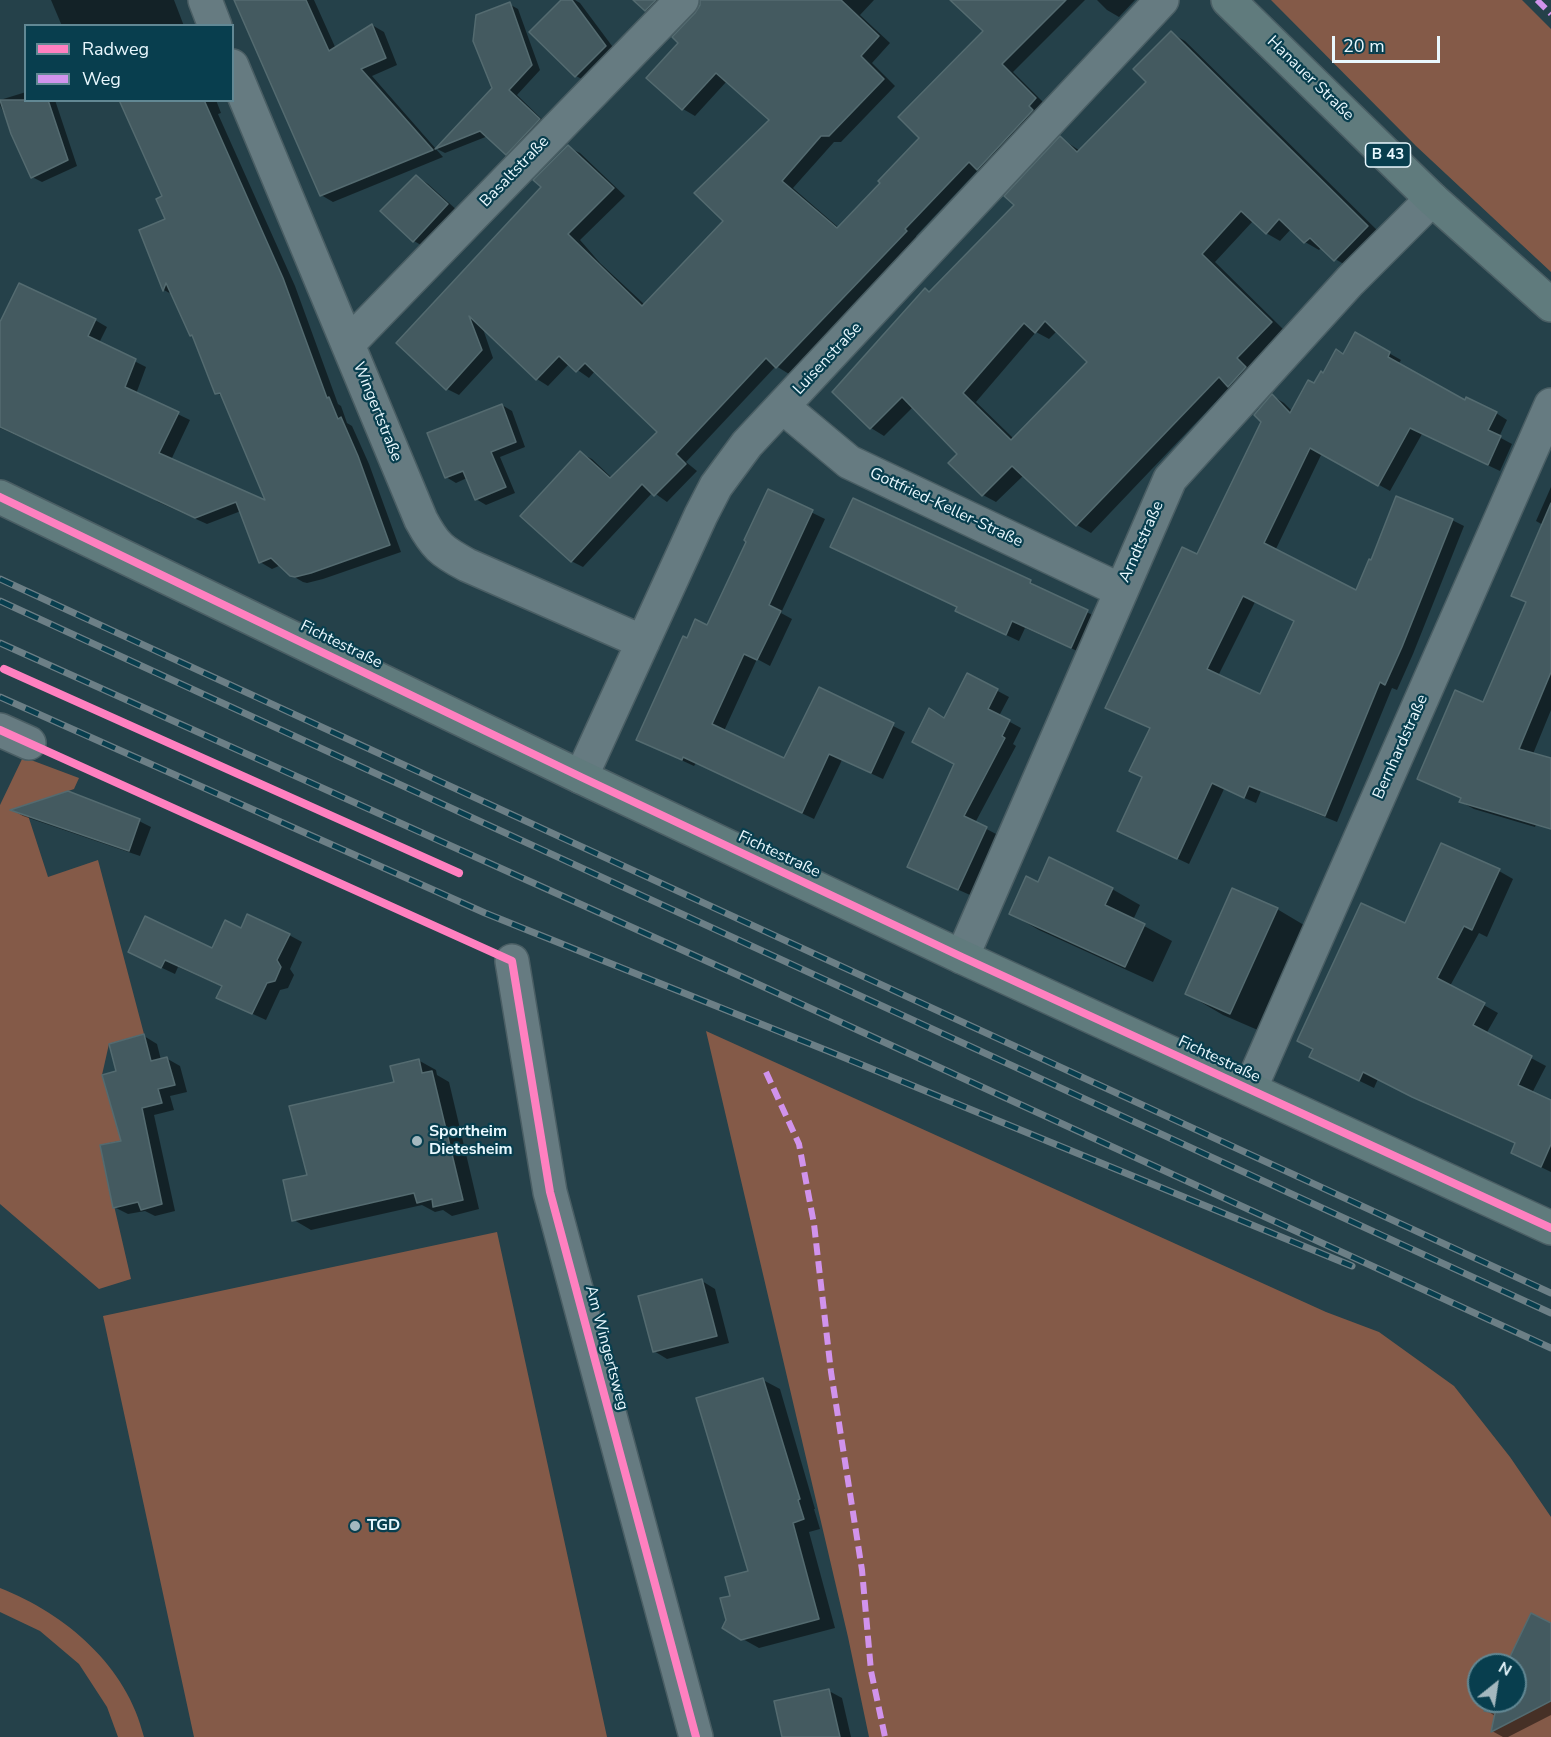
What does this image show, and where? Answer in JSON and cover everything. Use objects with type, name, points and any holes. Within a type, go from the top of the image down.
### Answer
[{"type":"main road","name":"Hanauer Straße","points":[[1228,0],[1432,199],[1551,305]]},
{"type":"main road","name":"Fichtestraße","points":[[0,497],[581,777],[962,957],[1551,1228]]},
{"type":"street","points":[[205,0],[214,24]]},
{"type":"street","name":"Basaltstraße","points":[[349,343],[682,0]]},
{"type":"street","name":"Luisenstraße","points":[[581,777],[701,515],[716,486],[747,444],[1162,0]]},
{"type":"street","name":"Wingertstraße","points":[[234,71],[421,520],[431,538],[444,553],[643,642]]},
{"type":"street","name":"Arndtstraße","points":[[962,957],[1170,479],[1350,281],[1432,199]]},
{"type":"street","name":"Bernhardstraße","points":[[1250,1089],[1551,405]]},
{"type":"street","name":"Gottfried-Keller-Straße","points":[[783,407],[849,462],[1120,590]]},
{"type":"street","name":"Am Wingertsweg","points":[[512,961],[550,1192],[696,1737]]},
{"type":"shaded area","points":[[1271,0],[1522,0],[1551,29],[1551,272],[1416,146]]},
{"type":"shaded area","points":[[23,757],[79,778],[74,789],[25,806],[48,877],[98,860],[144,1034],[109,1044],[102,1075],[124,1140],[100,1145],[131,1279],[99,1289],[0,1204],[0,805]]},
{"type":"shaded area","points":[[706,1031],[1326,1312],[1379,1332],[1454,1386],[1510,1457],[1551,1517],[1551,1737],[869,1737],[848,1637]]},
{"type":"shaded area","name":"TGD","points":[[497,1232],[607,1737],[194,1737],[103,1316]]},
{"type":"shaded area","points":[[0,1588],[48,1612],[90,1646],[124,1687],[136,1711],[144,1737],[118,1737],[107,1707],[79,1664],[40,1631],[0,1612]]},
{"type":"building","points":[[234,0],[306,0],[329,51],[372,24],[386,58],[361,69],[433,150],[320,196]]},
{"type":"building","points":[[561,0],[572,0],[606,46],[575,77],[529,32]]},
{"type":"building","points":[[633,0],[656,0],[645,11]]},
{"type":"building","points":[[700,0],[841,0],[879,36],[861,56],[884,79],[829,136],[821,136],[782,181],[837,228],[919,138],[898,117],[983,31],[950,0],[1066,0],[1002,64],[1036,98],[1029,106],[1033,110],[977,170],[969,162],[905,229],[907,231],[776,368],[766,358],[676,454],[686,464],[654,496],[642,484],[571,562],[520,516],[580,451],[610,478],[657,432],[585,363],[576,372],[559,356],[536,380],[469,316],[482,350],[446,390],[396,343],[541,187],[533,180],[568,145],[614,188],[568,234],[642,306],[723,221],[694,193],[769,120],[716,73],[682,110],[646,78],[678,43],[672,37],[695,13]]},
{"type":"building","points":[[510,2],[532,65],[509,90],[540,119],[506,155],[480,131],[435,149],[492,88],[473,41],[476,15]]},
{"type":"building","points":[[1171,31],[1368,226],[1334,261],[1310,238],[1304,243],[1279,219],[1266,234],[1241,211],[1202,254],[1272,322],[1237,358],[1246,367],[1228,387],[1219,377],[1076,526],[1012,466],[982,496],[948,463],[957,454],[902,397],[870,429],[832,392],[925,288],[929,292],[1014,205],[1004,196],[1060,136],[1077,152],[1146,82],[1133,69]],"holes":[[[1045,321],[1087,362],[1011,440],[963,393],[1024,323],[1035,333]]]},
{"type":"building","points":[[0,100],[49,102],[68,160],[31,178],[11,134]]},
{"type":"building","points":[[120,102],[205,102],[283,278],[327,398],[329,397],[338,419],[341,417],[358,456],[390,545],[311,573],[290,576],[271,558],[259,563],[236,502],[195,518],[0,427],[0,322],[19,283],[96,319],[88,336],[136,359],[125,387],[179,412],[159,453],[265,500],[220,393],[215,394],[192,335],[190,336],[166,283],[163,291],[139,230],[165,219],[156,199],[162,196]]},
{"type":"building","points":[[416,175],[448,204],[413,242],[380,211]]},
{"type":"building","points":[[1355,332],[1390,352],[1388,357],[1465,400],[1466,397],[1497,412],[1488,430],[1501,436],[1488,465],[1410,428],[1378,486],[1310,448],[1264,543],[1356,590],[1369,559],[1371,560],[1396,496],[1453,519],[1402,647],[1385,685],[1380,682],[1325,816],[1249,786],[1244,798],[1212,783],[1177,859],[1117,831],[1142,777],[1129,771],[1150,728],[1105,708],[1182,547],[1197,554],[1261,422],[1254,415],[1272,394],[1290,413],[1308,380],[1314,383],[1321,371],[1323,373],[1336,349],[1343,354]],"holes":[[[1243,596],[1294,621],[1260,694],[1207,669]]]},
{"type":"building","points":[[502,404],[516,442],[491,452],[506,487],[475,500],[463,471],[445,478],[427,433]]},
{"type":"building","points":[[768,489],[813,510],[769,605],[781,611],[757,660],[744,654],[712,724],[784,758],[819,687],[894,723],[871,773],[829,754],[802,813],[683,757],[682,760],[636,740],[683,636],[687,638],[695,619],[707,625]]},
{"type":"building","points":[[853,498],[1031,580],[1030,583],[1088,610],[1071,648],[1012,621],[1006,635],[955,611],[957,607],[830,547]]},
{"type":"building","points":[[1551,503],[1551,672],[1519,749],[1551,758],[1551,829],[1459,802],[1461,798],[1417,779],[1455,690],[1483,702],[1526,602],[1511,596]]},
{"type":"building","points":[[967,673],[998,689],[988,709],[1010,720],[1002,736],[1005,738],[964,816],[987,827],[958,890],[907,867],[954,764],[912,742],[929,708],[944,718]]},
{"type":"building","points":[[68,791],[140,819],[129,851],[10,810]]},
{"type":"building","points":[[1441,843],[1500,869],[1472,930],[1464,926],[1437,978],[1485,1003],[1473,1025],[1532,1056],[1518,1085],[1551,1100],[1551,1144],[1541,1167],[1511,1153],[1515,1143],[1412,1097],[1363,1072],[1359,1081],[1309,1057],[1313,1049],[1297,1041],[1361,903],[1405,923]]},
{"type":"building","points":[[1049,857],[1113,888],[1105,905],[1145,924],[1125,967],[1009,914],[1026,876],[1038,882]]},
{"type":"building","points":[[1232,888],[1278,908],[1230,1014],[1185,994]]},
{"type":"building","points":[[247,914],[290,934],[277,960],[281,967],[275,981],[267,983],[252,1014],[216,998],[222,986],[165,960],[161,968],[128,952],[145,916],[212,948],[225,920],[241,928]]},
{"type":"building","points":[[144,1034],[151,1061],[167,1057],[175,1085],[158,1089],[162,1103],[142,1108],[162,1204],[141,1210],[138,1202],[113,1208],[100,1145],[121,1141],[102,1075],[116,1071],[109,1044]]},
{"type":"building","points":[[419,1059],[422,1073],[432,1071],[463,1200],[433,1207],[432,1199],[417,1203],[414,1193],[292,1221],[283,1180],[307,1175],[289,1106],[394,1082],[390,1066]]},
{"type":"building","points":[[702,1279],[717,1336],[653,1352],[638,1296]]},
{"type":"building","points":[[763,1378],[800,1499],[798,1500],[804,1519],[793,1523],[819,1619],[741,1640],[722,1628],[726,1620],[720,1598],[730,1596],[725,1577],[748,1571],[696,1398]]},
{"type":"building","points":[[1531,1613],[1551,1623],[1551,1701],[1491,1732],[1495,1713],[1527,1713],[1527,1653],[1512,1653]]},
{"type":"building","points":[[829,1689],[840,1737],[782,1737],[774,1701]]},
{"type":"railway","points":[[0,579],[1551,1293]]},
{"type":"railway","points":[[0,601],[1551,1313]]},
{"type":"railway","points":[[0,643],[740,976],[1551,1348]]},
{"type":"railway","points":[[0,697],[485,913],[1352,1266]]},
{"type":"marked path","points":[[1537,0],[1551,14]]},
{"type":"marked path","points":[[766,1072],[799,1144],[814,1224],[831,1372],[862,1570],[871,1671],[885,1737]]},
{"type":"cycle path","points":[[0,497],[581,777],[962,957],[1551,1228]]},
{"type":"cycle path","points":[[4,669],[459,873]]},
{"type":"cycle path","points":[[0,730],[512,961],[550,1192],[696,1737]]},
{"type":"place","name":"Sportheim Dietesheim","points":[[417,1141]]},
{"type":"place","name":"TGD","points":[[355,1526]]}]
